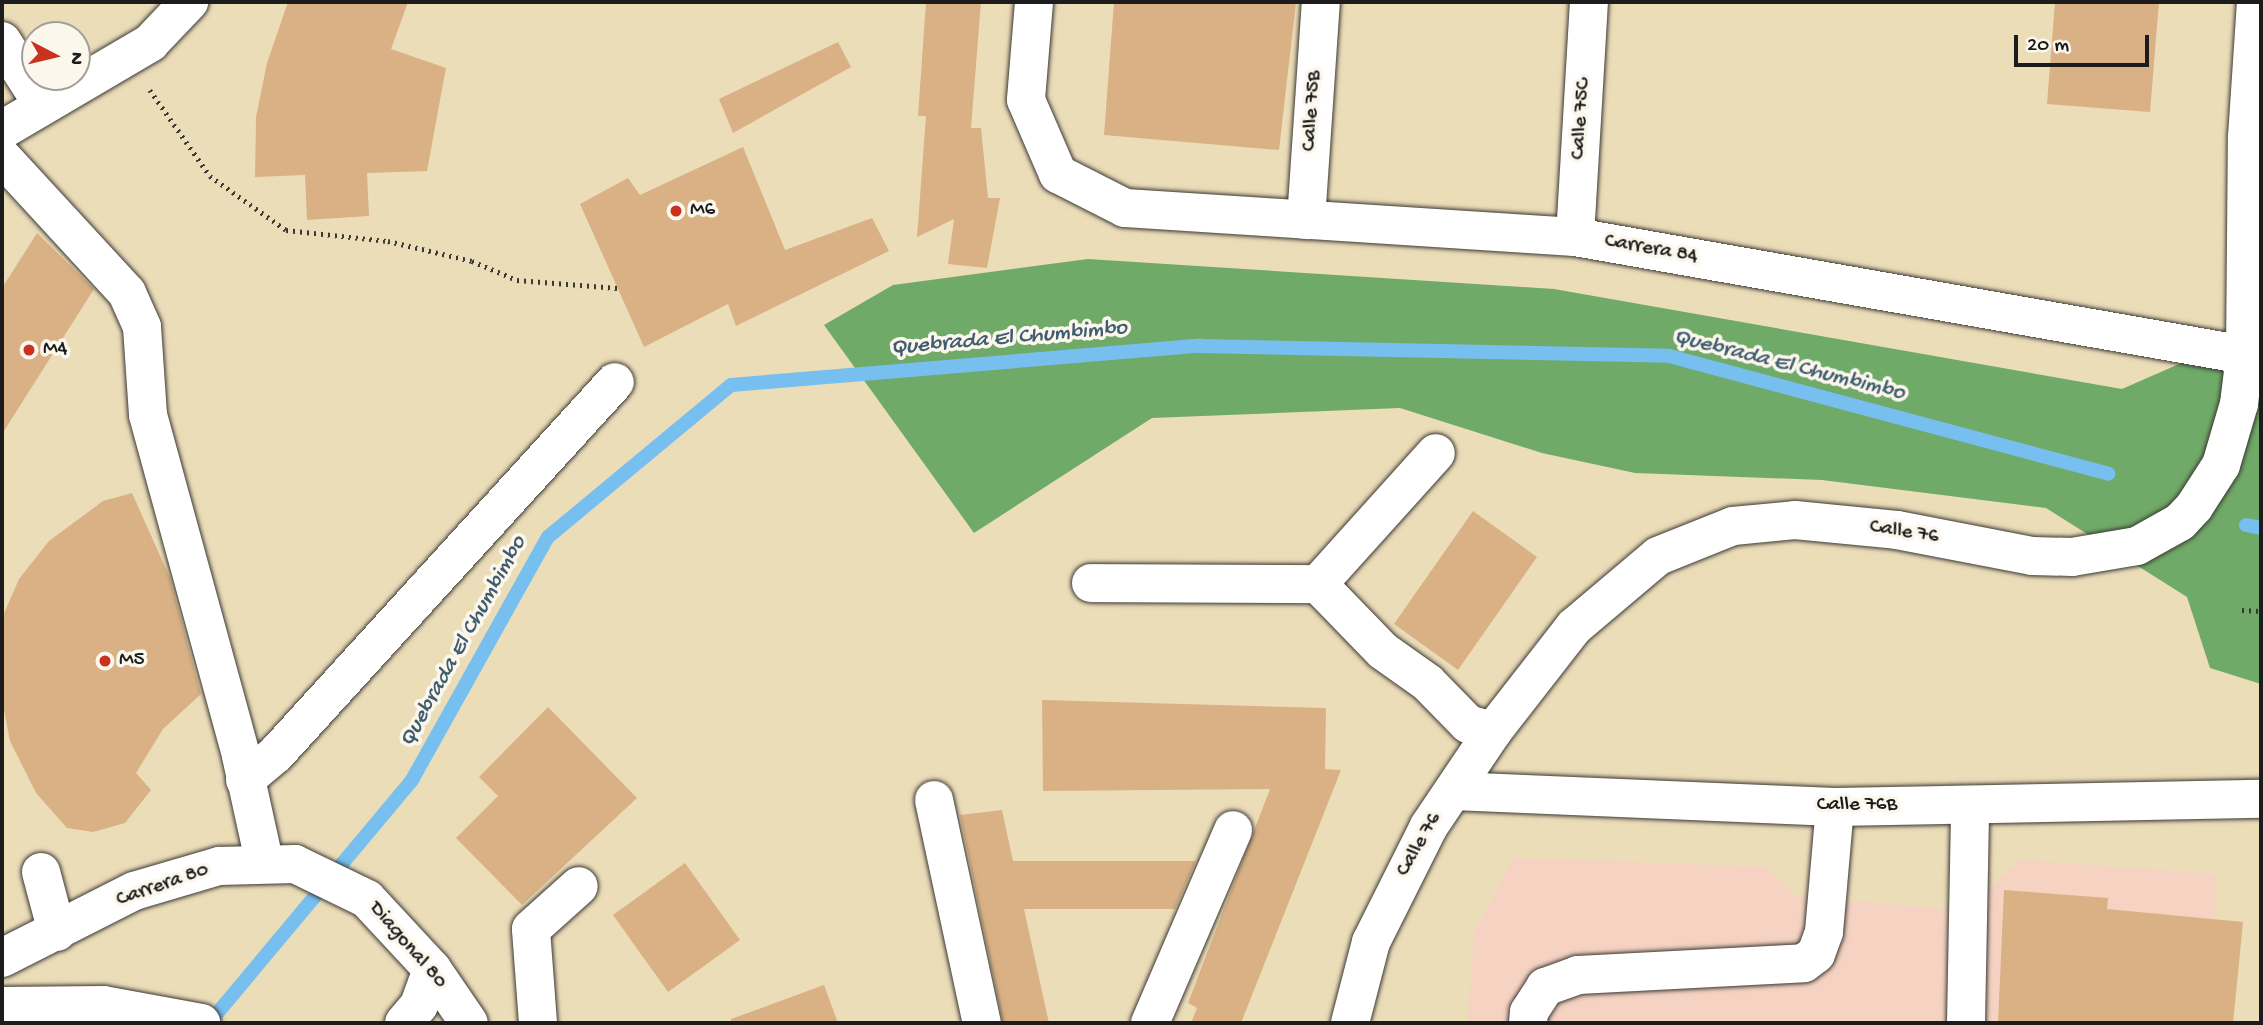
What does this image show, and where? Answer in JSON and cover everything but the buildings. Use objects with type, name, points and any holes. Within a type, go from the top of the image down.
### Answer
[{"type":"street","points":[[2,130],[150,43],[189,2]]},
{"type":"street","name":"Carrera 84","points":[[1034,2],[1026,100],[1058,174],[1125,208],[1574,237],[2245,355]]},
{"type":"street","name":"Calle 75B","points":[[1306,220],[1321,2]]},
{"type":"street","name":"Calle 75C","points":[[1574,237],[1590,2]]},
{"type":"street","name":"Calle 76","points":[[1350,1023],[1359,978],[1387,903],[1452,791],[1493,731],[1574,627],[1605,596],[1658,556],[1733,526],[1822,521],[2032,556],[2072,558],[2137,546],[2157,537],[2194,507],[2221,465],[2233,434],[2245,355],[2247,137],[2256,2]]},
{"type":"street","points":[[2,41],[43,105]]},
{"type":"street","points":[[2,157],[127,293],[142,327],[148,415],[242,765],[279,862]]},
{"type":"street","points":[[242,765],[276,754],[615,382]]},
{"type":"street","points":[[1318,584],[1436,453]]},
{"type":"street","points":[[1091,583],[1318,584],[1383,651],[1428,683],[1468,724],[1493,731]]},
{"type":"street","name":"Calle 76B","points":[[1452,791],[1835,807],[2261,799]]},
{"type":"street","points":[[934,800],[982,1023]]},
{"type":"street","points":[[1966,1023],[1970,805]]},
{"type":"street","points":[[1528,1023],[1530,1012],[1545,987],[1578,975],[1804,963],[1816,954],[1824,932],[1835,807]]},
{"type":"street","points":[[1150,1023],[1233,830]]},
{"type":"street","name":"Diagonal 80","points":[[279,862],[367,899],[432,969],[469,1023]]},
{"type":"street","name":"Carrera 80","points":[[2,958],[134,891],[219,866],[279,862]]},
{"type":"street","points":[[41,872],[57,932]]},
{"type":"street","points":[[538,1023],[531,929],[579,886]]},
{"type":"street","points":[[404,1023],[419,1005],[432,969]]},
{"type":"street","points":[[8,1006],[103,1006],[201,1023]]},
{"type":"path","points":[[130,55],[168,122],[210,176],[286,230],[321,238],[388,241],[472,261],[517,280],[618,288]]},
{"type":"path","points":[[2242,610],[2261,611]]},
{"type":"shaded area","points":[[1514,858],[1767,867],[1794,896],[1966,911],[2020,860],[2217,874],[2206,1023],[1468,1023],[1474,932]]},
{"type":"green space","points":[[1088,259],[1554,289],[2122,389],[2261,328],[2261,684],[2210,668],[2187,597],[2046,508],[1822,480],[1635,473],[1542,453],[1400,408],[1152,418],[974,533],[824,325],[893,285]]},
{"type":"waterway","name":"Quebrada El Chumbimbo","points":[[209,1023],[412,780],[548,537],[731,385],[1200,346],[1669,356],[2108,474]]},
{"type":"waterway","name":"Quebrada El Chumbimbo","points":[[2246,525],[2261,528]]},
{"type":"place","name":"M6","points":[[676,211]]},
{"type":"place","name":"M4","points":[[29,350]]},
{"type":"place","name":"M5","points":[[105,661]]}]
